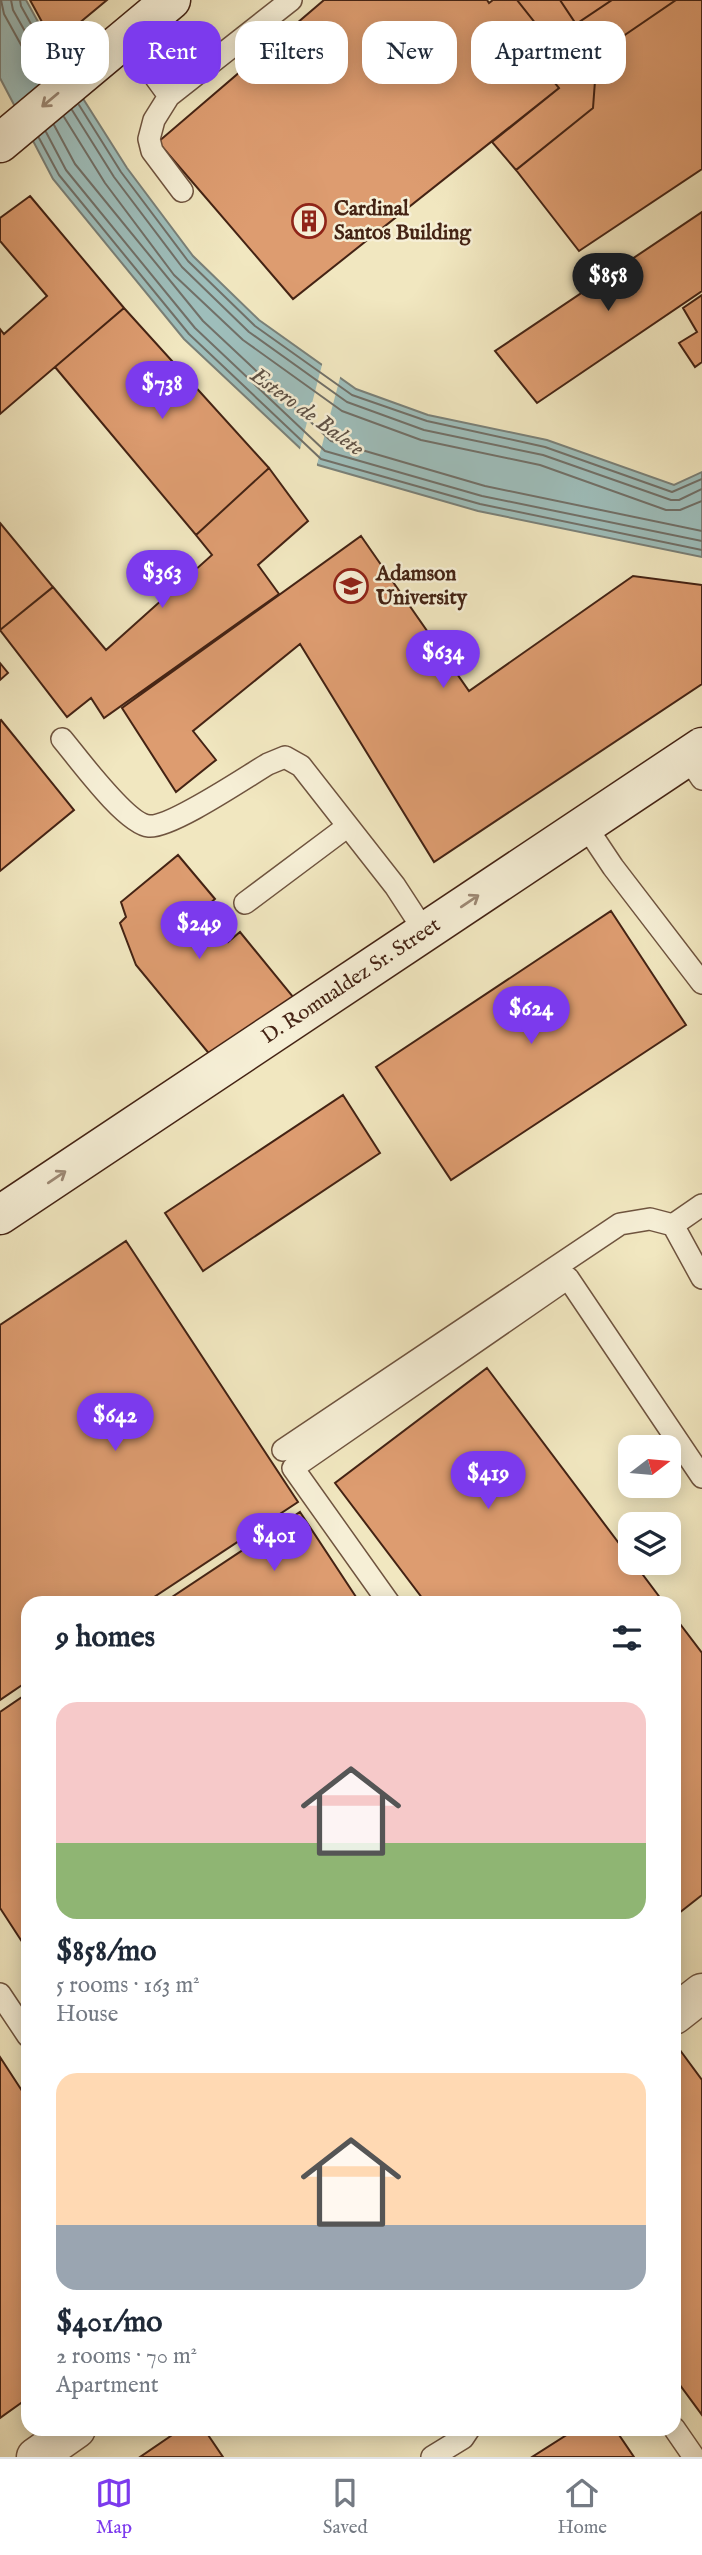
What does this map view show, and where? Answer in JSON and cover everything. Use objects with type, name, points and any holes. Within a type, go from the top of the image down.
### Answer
[{"type":"main road","points":[[0,143],[171,0]]},
{"type":"main road","name":"D. Romualdez Sr. Street","points":[[0,1215],[585,825],[697,761]]},
{"type":"main road","points":[[36,2457],[66,2436]]},
{"type":"lane","points":[[182,191],[152,152],[149,139],[154,120],[169,96],[291,0]]},
{"type":"lane","points":[[113,48],[169,96]]},
{"type":"lane","points":[[62,739],[127,816],[149,826],[172,820],[268,764],[285,757],[301,766],[395,886],[425,932]]},
{"type":"lane","points":[[585,825],[613,867],[702,983]]},
{"type":"lane","points":[[245,903],[348,826]]},
{"type":"lane","points":[[673,1225],[702,1205]]},
{"type":"lane","points":[[283,1450],[621,1224],[650,1219],[673,1225],[702,1278]]},
{"type":"lane","points":[[384,1596],[293,1468],[568,1278],[702,1477]]},
{"type":"lane","points":[[0,1994],[21,2026]]},
{"type":"lane","points":[[432,2457],[464,2436]]},
{"type":"lane","points":[[680,2436],[694,2457]]},
{"type":"water","name":"Estero de Balete","points":[[0,0],[26,0],[38,21],[21,21],[21,84],[74,84],[127,168],[193,256],[259,320],[356,389],[428,415],[547,440],[674,485],[702,472],[702,557],[478,511],[318,465],[184,339],[53,179],[0,78]]},
{"type":"pier","points":[[323,361],[341,374],[316,468],[299,453]]},
{"type":"building","points":[[30,0],[107,0],[82,21],[41,21]]},
{"type":"building","name":"Cardinal Santos Building","points":[[324,0],[487,0],[489,3],[493,0],[517,0],[534,21],[471,21],[471,84],[556,84],[559,88],[293,299],[158,142],[235,76],[235,84],[348,84],[348,21],[299,21]]},
{"type":"building","points":[[517,0],[560,0],[574,21],[534,21]]},
{"type":"building","points":[[560,0],[612,0],[580,21],[574,21]]},
{"type":"building","points":[[612,0],[676,0],[626,34],[626,21],[580,21]]},
{"type":"building","points":[[676,0],[702,0],[702,169],[579,251],[516,170],[593,108],[595,84],[626,84],[626,34]]},
{"type":"building","points":[[556,84],[595,84],[593,108],[516,170],[492,142],[559,88]]},
{"type":"building","points":[[30,196],[124,308],[0,414],[0,329],[4,334],[47,296],[0,241],[0,218]]},
{"type":"building","points":[[702,212],[702,291],[537,403],[495,351]]},
{"type":"building","points":[[702,295],[702,362],[695,367],[679,343],[697,332],[683,308]]},
{"type":"building","points":[[124,308],[269,468],[196,535],[55,367]]},
{"type":"building","points":[[269,468],[308,521],[258,565],[279,594],[104,718],[91,698],[67,717],[0,630],[53,587],[106,650],[212,555],[196,535]]},
{"type":"building","points":[[0,523],[53,587],[0,630]]},
{"type":"building","points":[[361,536],[469,691],[633,576],[702,585],[702,684],[434,862],[300,644],[193,731],[216,760],[176,792],[122,708]]},
{"type":"building","points":[[0,663],[8,673],[0,680]]},
{"type":"building","points":[[0,721],[74,810],[0,871]]},
{"type":"building","points":[[178,855],[215,899],[202,910],[228,942],[240,932],[294,998],[216,1062],[136,965],[120,923],[126,917],[121,902]]},
{"type":"building","points":[[611,911],[686,1025],[451,1180],[376,1067]]},
{"type":"building","points":[[343,1095],[380,1153],[203,1271],[165,1213]]},
{"type":"building","points":[[126,1241],[298,1502],[156,1596],[21,1596],[21,1686],[0,1700],[0,1325]]},
{"type":"building","points":[[487,1368],[618,1542],[618,1575],[643,1575],[659,1596],[421,1596],[335,1483]]},
{"type":"building","points":[[300,1512],[355,1596],[174,1596]]},
{"type":"building","points":[[681,1625],[702,1653],[702,1895],[681,1912]]},
{"type":"building","points":[[21,1698],[21,1940],[0,1908],[0,1712]]},
{"type":"building","points":[[681,2052],[702,2080],[702,2415],[681,2386]]},
{"type":"building","points":[[0,2057],[21,2089],[21,2403],[0,2418]]},
{"type":"building","points":[[171,2436],[209,2436],[223,2457],[140,2457]]},
{"type":"building","points":[[565,2436],[620,2436],[634,2457],[532,2457]]},
{"type":"place","name":"Cardinal Santos Building","points":[[309,221]]},
{"type":"place","name":"Adamson University","points":[[351,586]]}]
